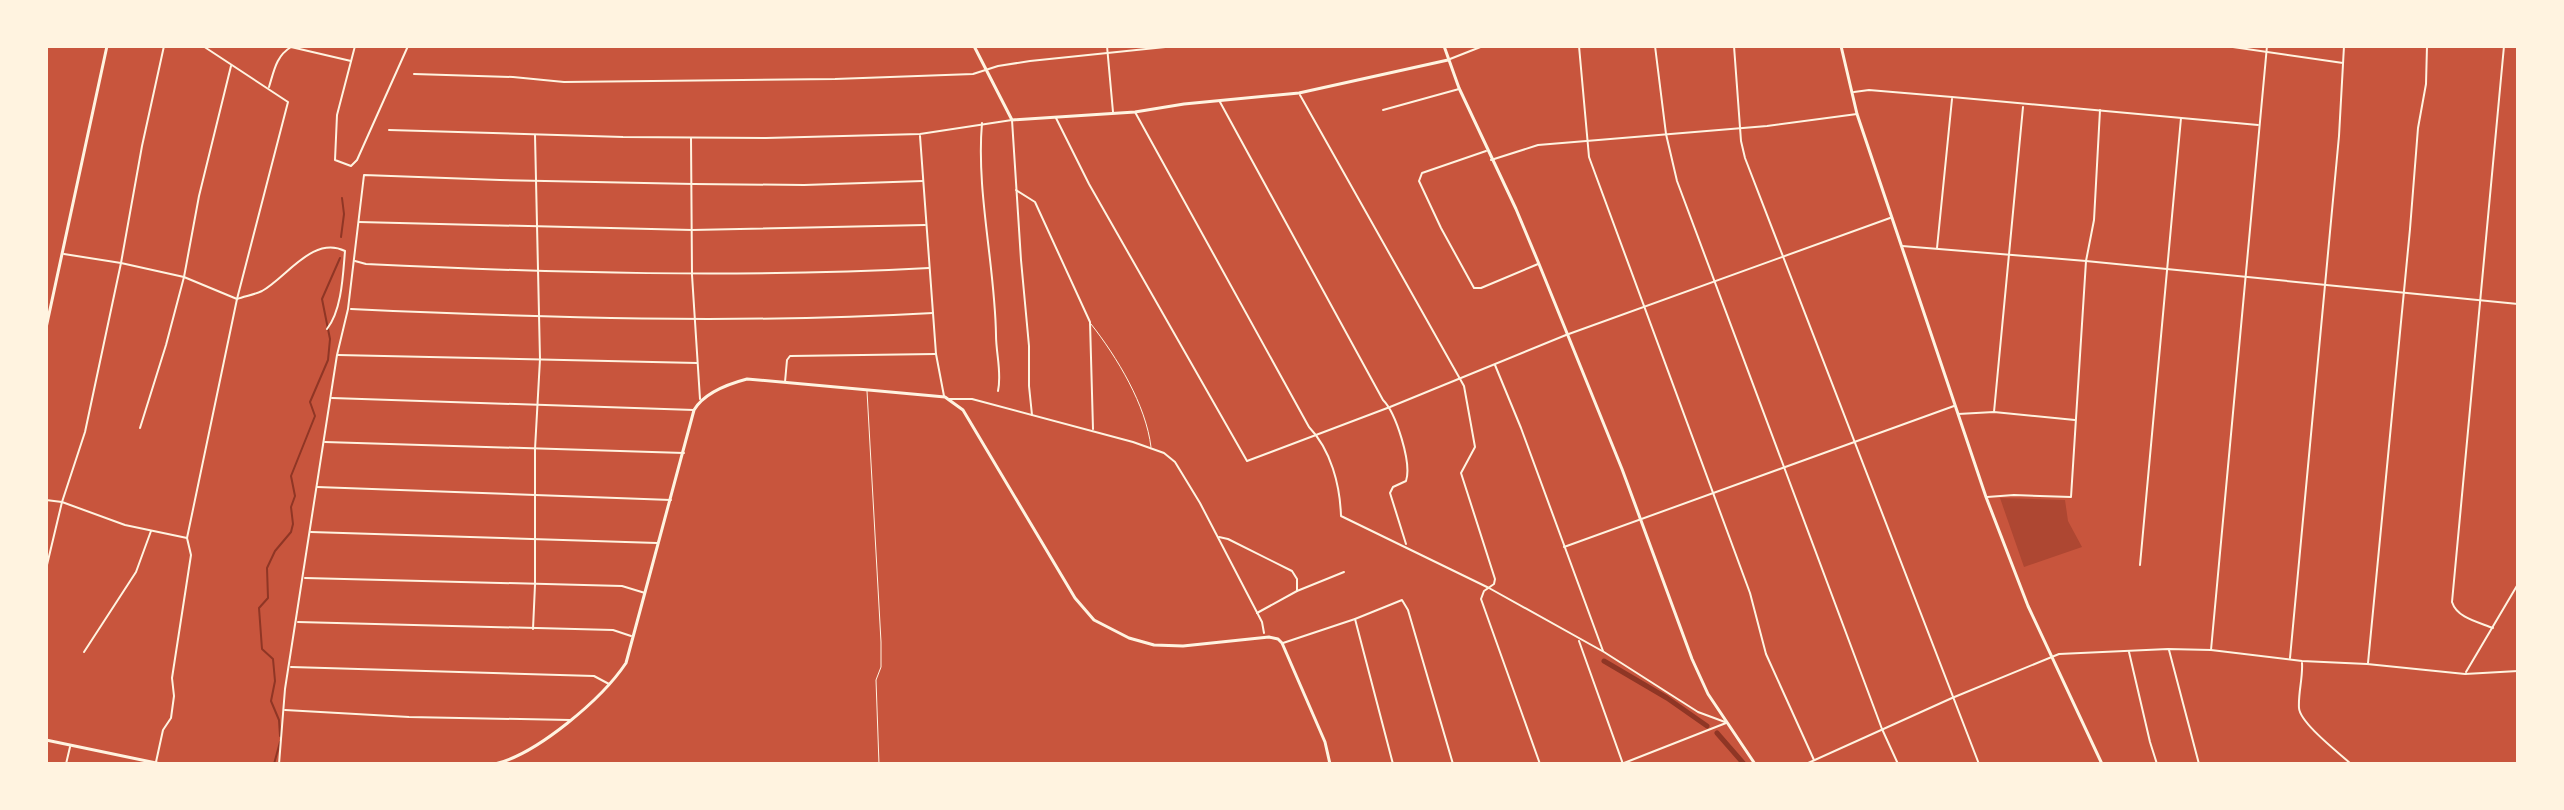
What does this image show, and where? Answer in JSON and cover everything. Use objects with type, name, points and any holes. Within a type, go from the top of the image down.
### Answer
[{"type":"street","points":[[46,328],[107,46]]},
{"type":"street","points":[[46,569],[62,502],[85,432],[164,46]]},
{"type":"street","points":[[46,740],[137,762],[158,764],[163,730],[171,718],[174,696],[172,678],[191,555],[187,538],[237,299],[288,102],[203,46]]},
{"type":"street","points":[[211,51],[212,46]]},
{"type":"street","points":[[355,46],[337,115],[335,160],[351,166],[357,160],[408,46]]},
{"type":"street","points":[[974,46],[1012,120],[1032,415]]},
{"type":"street","points":[[1107,46],[1113,114]]},
{"type":"street","points":[[414,74],[564,82],[973,74],[1030,61],[1175,46]]},
{"type":"street","points":[[1444,46],[1486,151],[1516,209],[1622,469],[1692,659],[1708,694],[1755,764]]},
{"type":"street","points":[[389,130],[691,138],[920,134],[982,123],[1135,112],[1299,93],[1449,60],[1483,46]]},
{"type":"street","points":[[1579,46],[1589,157],[1750,593],[1766,654],[1814,760]]},
{"type":"street","points":[[1655,46],[1666,134],[1677,181],[1882,729],[1898,764]]},
{"type":"street","points":[[1734,46],[1745,158],[1979,764]]},
{"type":"street","points":[[1841,46],[1857,114],[1986,497],[2012,567],[2102,764]]},
{"type":"street","points":[[2226,46],[2343,63]]},
{"type":"street","points":[[2211,650],[2267,46]]},
{"type":"street","points":[[2290,660],[2339,136],[2344,46]]},
{"type":"street","points":[[2367,664],[2418,128],[2426,84],[2427,46]]},
{"type":"street","points":[[2493,628],[2459,614],[2452,602],[2504,46]]},
{"type":"street","points":[[269,88],[275,65],[283,52],[291,47],[351,61]]},
{"type":"street","points":[[140,428],[184,277],[199,196],[231,64]]},
{"type":"street","points":[[1383,110],[1459,88]]},
{"type":"street","points":[[1851,92],[1869,90],[2259,126]]},
{"type":"street","points":[[1299,93],[1464,386],[1475,447],[1461,473],[1495,579],[1481,594],[1482,603],[1540,764]]},
{"type":"street","points":[[1937,249],[1952,97]]},
{"type":"street","points":[[1219,101],[1375,386],[1390,407],[1408,465],[1406,481],[1393,487],[1390,493],[1407,547]]},
{"type":"street","points":[[1994,412],[2023,104]]},
{"type":"street","points":[[1986,497],[2071,497],[2086,261],[2094,220],[2100,110]]},
{"type":"street","points":[[1135,112],[1309,427],[1322,441],[1339,489],[1341,516],[1489,588],[1604,652],[1698,712],[1726,723]]},
{"type":"street","points":[[1491,160],[1538,145],[1857,114]]},
{"type":"street","points":[[1056,118],[1089,184],[1247,461],[1566,335],[1891,218]]},
{"type":"street","points":[[2140,565],[2181,118]]},
{"type":"street","points":[[982,123],[980,154],[996,305],[1001,380],[998,391]]},
{"type":"street","points":[[920,134],[936,354],[947,398],[963,410],[1075,598],[1094,620],[1129,638],[1154,645],[1183,646],[1269,637],[1278,639],[1325,742],[1330,764]]},
{"type":"street","points":[[533,629],[535,449],[540,359],[535,135]]},
{"type":"street","points":[[691,138],[692,275],[700,400]]},
{"type":"street","points":[[1486,151],[1422,173],[1419,181],[1474,288],[1481,288],[1539,264]]},
{"type":"street","points":[[279,764],[289,667],[316,487],[355,261],[362,178],[367,174],[535,181],[804,185],[923,181]]},
{"type":"street","points":[[1016,190],[1035,202],[1090,322],[1093,430]]},
{"type":"street","points":[[358,222],[692,230],[925,225]]},
{"type":"street","points":[[1902,246],[2518,304]]},
{"type":"street","points":[[62,254],[184,277],[237,299],[262,291],[321,247],[356,249]]},
{"type":"street","points":[[327,329],[336,311],[344,249]]},
{"type":"street","points":[[355,261],[382,265],[692,275],[929,268]]},
{"type":"street","points":[[348,309],[695,320],[831,319],[933,313]]},
{"type":"street","points":[[785,382],[790,356],[936,354]]},
{"type":"street","points":[[337,355],[697,363]]},
{"type":"street","points":[[1495,365],[1604,652]]},
{"type":"street","points":[[495,764],[521,756],[570,720],[609,684],[626,663],[694,410],[700,400],[747,379],[972,399],[1093,430],[1164,453],[1175,462],[1217,537],[1264,633]]},
{"type":"street","points":[[331,398],[694,410]]},
{"type":"street","points":[[1564,547],[1954,406]]},
{"type":"street","points":[[1957,415],[1994,412],[2075,420]]},
{"type":"street","points":[[323,442],[684,453]]},
{"type":"street","points":[[316,487],[671,500]]},
{"type":"street","points":[[46,500],[62,502],[125,525],[187,538]]},
{"type":"street","points":[[84,652],[136,572],[151,531]]},
{"type":"street","points":[[310,532],[659,543]]},
{"type":"street","points":[[1217,537],[1228,539],[1292,571],[1297,579],[1297,591]]},
{"type":"street","points":[[1256,613],[1297,591],[1344,572]]},
{"type":"street","points":[[304,578],[622,586],[646,593]]},
{"type":"street","points":[[2465,674],[2518,584]]},
{"type":"street","points":[[1282,643],[1402,600],[1408,610],[1453,764]]},
{"type":"street","points":[[1355,619],[1393,764]]},
{"type":"street","points":[[297,622],[613,630],[633,637]]},
{"type":"street","points":[[1579,640],[1623,764],[1726,723]]},
{"type":"street","points":[[2168,649],[2199,764]]},
{"type":"street","points":[[1806,764],[2059,654],[2211,650],[2290,660],[2465,674],[2518,671]]},
{"type":"street","points":[[2129,651],[2157,764]]},
{"type":"street","points":[[2302,661],[2299,710],[2304,720],[2351,764]]},
{"type":"street","points":[[289,667],[594,676],[609,684]]},
{"type":"street","points":[[284,710],[409,717],[570,720]]},
{"type":"street","points":[[66,764],[70,747]]},
{"type":"lane","points":[[1090,322],[1108,345],[1145,418],[1151,448]]},
{"type":"lane","points":[[867,389],[881,642],[881,667],[876,680],[879,764]]},
{"type":"shaded area","points":[[2000,498],[2065,500],[2068,521],[2082,547],[2024,567]]},
{"type":"waterway","points":[[341,237],[344,214],[342,198]]},
{"type":"waterway","points":[[280,736],[279,720],[271,701],[275,681],[273,659],[262,649],[259,608],[268,598],[267,568],[293,524],[291,507],[295,496],[291,476],[315,416],[310,402],[328,360],[330,339],[322,299],[340,258]]},
{"type":"waterway","points":[[1604,661],[1707,726]]},
{"type":"waterway","points":[[1717,733],[1744,764]]},
{"type":"waterway","points":[[274,764],[280,742]]}]
